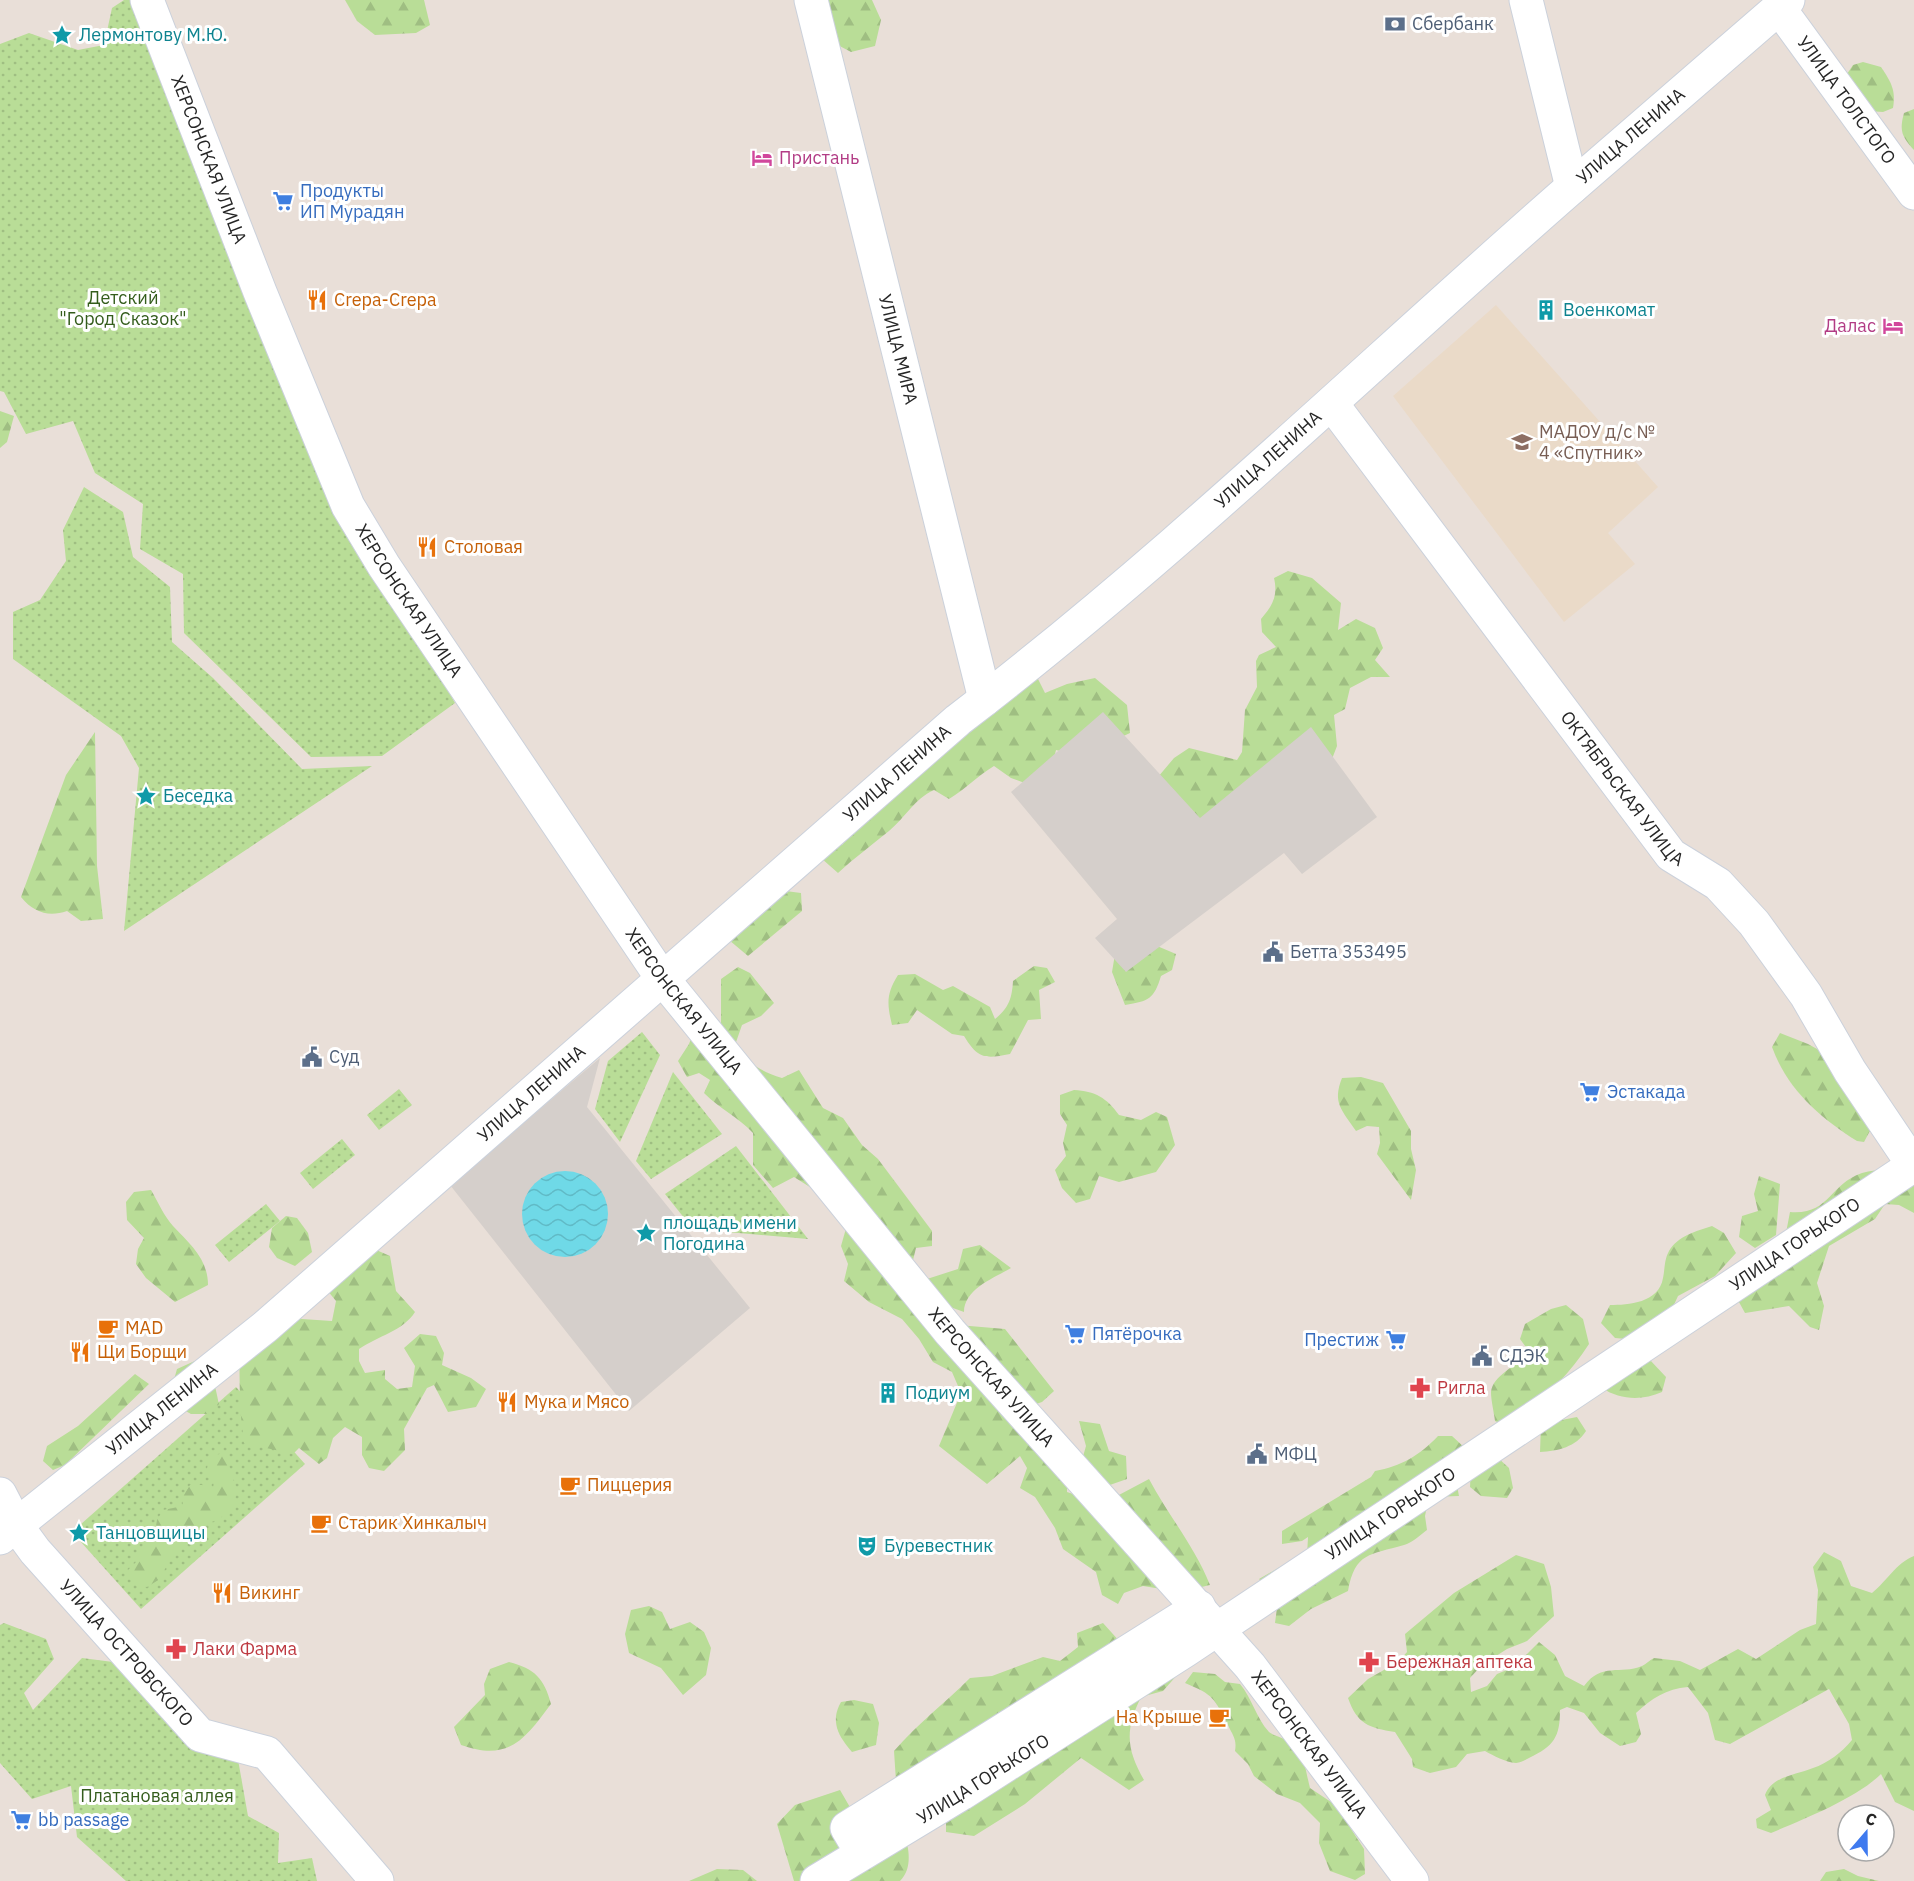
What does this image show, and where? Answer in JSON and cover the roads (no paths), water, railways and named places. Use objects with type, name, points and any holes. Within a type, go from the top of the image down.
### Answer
[{"type":"street","name":"ХЕРСОНСКАЯ УЛИЦА","points":[[147,0],[260,292],[348,506],[384,566],[662,978],[950,1332],[1209,1618],[1412,1881]]},
{"type":"street","name":"УЛИЦА МИРА","points":[[811,0],[985,699]]},
{"type":"street","points":[[1527,0],[1572,187]]},
{"type":"street","name":"УЛИЦА ЛЕНИНА","points":[[8,1531],[265,1327],[662,978],[1332,404],[1572,187],[1783,4]]},
{"type":"street","name":"УЛИЦА ТОЛСТОГО","points":[[1783,4],[1914,193]]},
{"type":"street","name":"ОКТЯБРЬСКАЯ УЛИЦА","points":[[1332,404],[1671,855],[1718,884],[1754,923],[1806,995],[1850,1071],[1914,1166]]},
{"type":"street","name":"УЛИЦА ГОРЬКОГО","points":[[817,1881],[861,1852],[961,1794],[1209,1618],[1914,1166]]},
{"type":"street","name":"УЛИЦА ОСТРОВСКОГО","points":[[0,1494],[8,1531],[35,1551],[200,1735],[267,1753],[377,1881]]},
{"type":"water","points":[[565,1171],[589,1178],[601,1190],[608,1214],[601,1238],[589,1250],[565,1257],[541,1250],[529,1238],[522,1214],[529,1190],[541,1178]]},
{"type":"place","name":"Сбербанк","points":[[1395,24]]},
{"type":"place","name":"Лермонтову М.Ю.","points":[[62,35]]},
{"type":"place","name":"Пристань","points":[[762,158]]},
{"type":"place","name":"Продукты ИП Мурадян","points":[[283,201]]},
{"type":"place","name":"Crepa-Crepa","points":[[317,300]]},
{"type":"place","name":"Военкомат","points":[[1546,310]]},
{"type":"place","name":"Далас","points":[[1893,326]]},
{"type":"place","name":"МАДОУ д/с № 4 «Спутник»","points":[[1522,442]]},
{"type":"place","name":"Столовая","points":[[427,547]]},
{"type":"place","name":"Беседка","points":[[146,796]]},
{"type":"place","name":"Бетта 353495","points":[[1273,952]]},
{"type":"place","name":"Суд","points":[[312,1057]]},
{"type":"place","name":"Эстакада","points":[[1590,1092]]},
{"type":"place","name":"площадь имени Погодина","points":[[646,1233]]},
{"type":"place","name":"MAD","points":[[108,1328]]},
{"type":"place","name":"Пятёрочка","points":[[1075,1334]]},
{"type":"place","name":"Престиж","points":[[1396,1340]]},
{"type":"place","name":"Щи Борщи","points":[[80,1352]]},
{"type":"place","name":"СДЭК","points":[[1482,1356]]},
{"type":"place","name":"Ригла","points":[[1420,1388]]},
{"type":"place","name":"Подиум","points":[[888,1393]]},
{"type":"place","name":"Мука и Мясо","points":[[507,1402]]},
{"type":"place","name":"МФЦ","points":[[1257,1454]]},
{"type":"place","name":"Пиццерия","points":[[570,1485]]},
{"type":"place","name":"Старик Хинкалыч","points":[[321,1523]]},
{"type":"place","name":"Танцовщицы","points":[[79,1533]]},
{"type":"place","name":"Буревестник","points":[[867,1546]]},
{"type":"place","name":"Викинг","points":[[222,1593]]},
{"type":"place","name":"Лаки Фарма","points":[[176,1649]]},
{"type":"place","name":"Бережная аптека","points":[[1369,1662]]},
{"type":"place","name":"На Крыше","points":[[1219,1717]]},
{"type":"place","name":"bb passage","points":[[21,1820]]},
{"type":"park label","name":"Детский \"Город Сказок\"","points":[[123,308]]},
{"type":"park label","name":"Платановая аллея","points":[[157,1796]]}]
